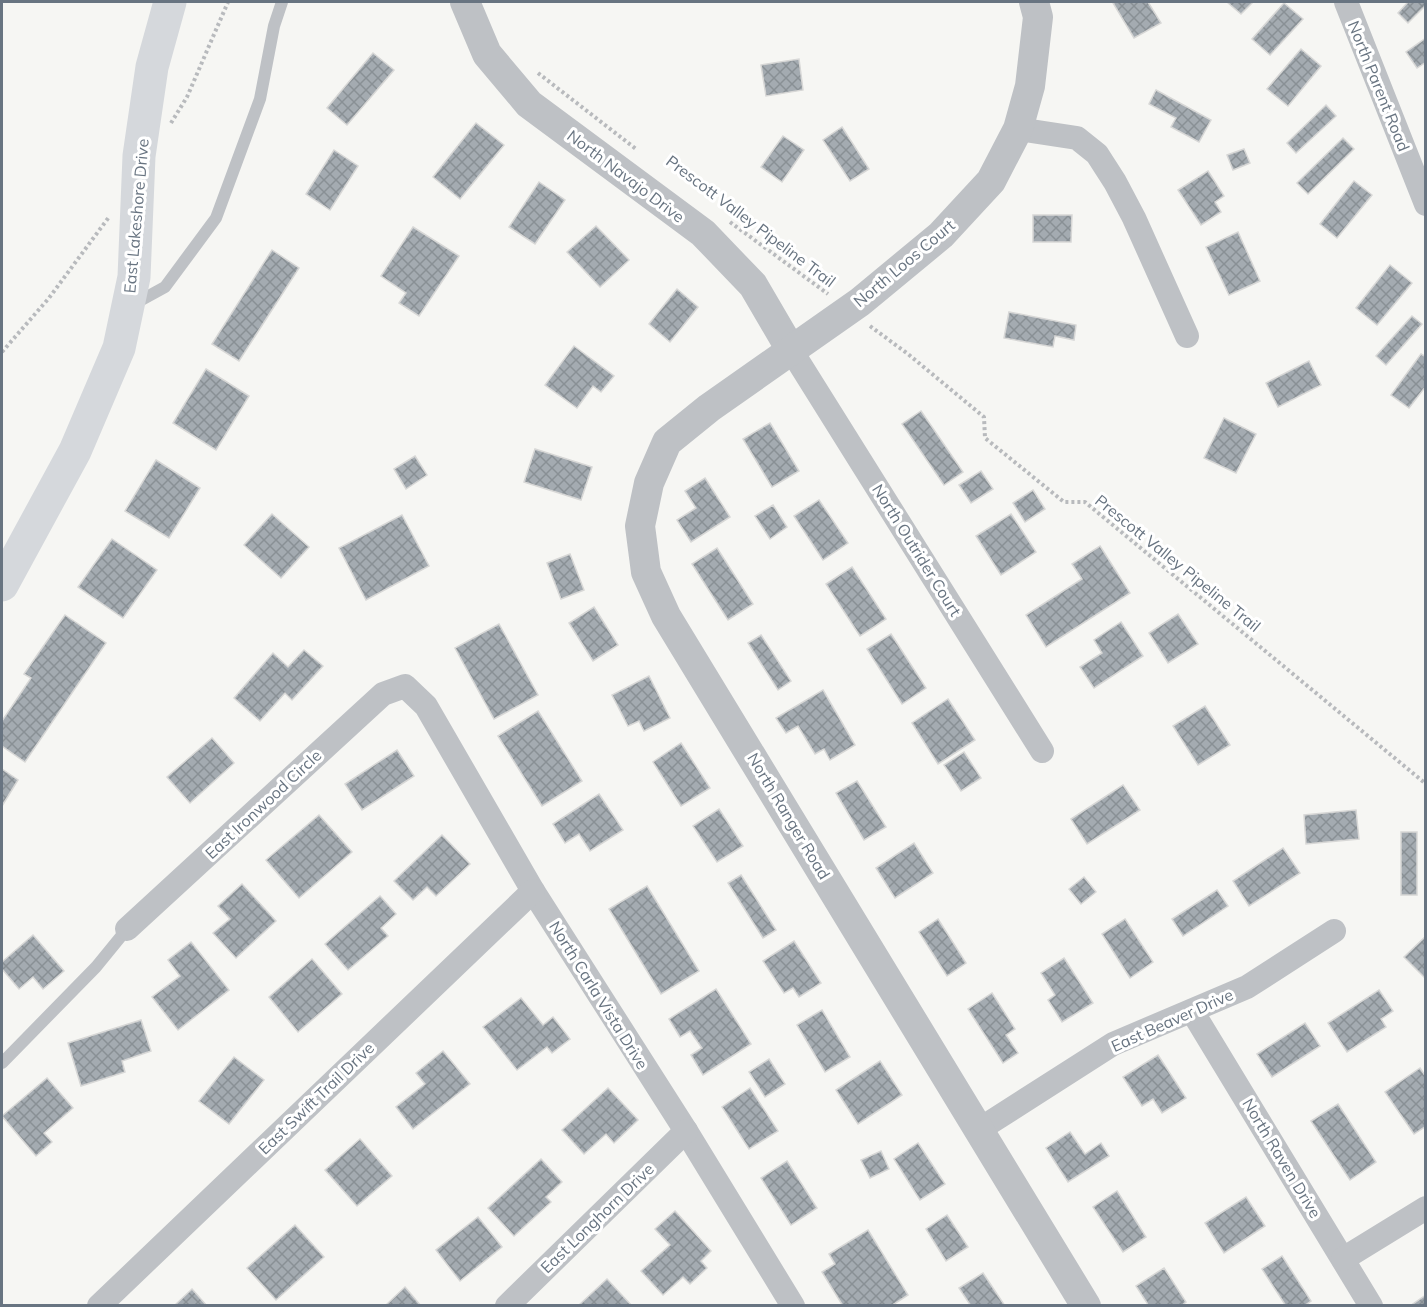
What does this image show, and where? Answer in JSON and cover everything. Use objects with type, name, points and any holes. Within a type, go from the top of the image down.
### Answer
[{"type":"main road","name":"East Lakeshore Drive","points":[[2,585],[75,451],[119,348],[134,277],[141,145],[152,67],[170,2]]},
{"type":"street","name":"North Navajo Drive","points":[[465,2],[487,54],[529,104],[703,233],[753,285],[791,350]]},
{"type":"street","name":"North Loos Court","points":[[791,350],[849,310],[932,243],[991,181],[1018,129],[1030,86],[1038,18],[1034,2]]},
{"type":"street","name":"North Parent Road","points":[[1346,2],[1425,204]]},
{"type":"street","points":[[1018,129],[1077,138],[1097,154],[1134,218],[1187,336]]},
{"type":"street","name":"North Outrider Court","points":[[791,350],[1042,751]]},
{"type":"street","name":"North Ranger Road","points":[[791,350],[709,408],[667,442],[649,483],[640,526],[646,572],[666,616],[1086,1305]]},
{"type":"street","name":"North Carla Vista Drive","points":[[405,686],[426,706],[533,891],[686,1131],[793,1305]]},
{"type":"street","name":"East Ironwood Circle","points":[[127,929],[383,694],[405,686]]},
{"type":"street","name":"East Swift Trail Drive","points":[[99,1305],[533,891]]},
{"type":"street","name":"East Beaver Drive","points":[[980,1129],[1113,1044],[1247,987],[1335,931]]},
{"type":"street","name":"North Raven Drive","points":[[1192,1011],[1371,1305]]},
{"type":"street","name":"East Longhorn Drive","points":[[507,1305],[686,1131]]},
{"type":"street","points":[[1344,1259],[1425,1209]]},
{"type":"lane","points":[[128,307],[165,287],[216,218],[260,99],[274,26],[282,2]]},
{"type":"lane","points":[[2,1063],[96,967],[127,929]]},
{"type":"path","points":[[537,72],[638,150]]},
{"type":"path","name":"Prescott Valley Pipeline Trail","points":[[729,222],[908,354],[984,417],[986,438],[1064,502],[1085,502],[1425,784]]},
{"type":"building","points":[[1148,2],[1161,23],[1134,38],[1113,3]]},
{"type":"building","points":[[1227,2],[1253,2],[1241,14]]},
{"type":"building","points":[[1408,2],[1426,2],[1426,5],[1408,23],[1398,13]]},
{"type":"building","points":[[1284,3],[1303,19],[1270,55],[1252,39]]},
{"type":"building","points":[[1426,38],[1426,62],[1417,68],[1406,52]]},
{"type":"building","points":[[1301,49],[1321,66],[1288,106],[1267,89]]},
{"type":"building","points":[[373,53],[394,70],[347,125],[327,108]]},
{"type":"building","points":[[799,59],[803,90],[766,96],[761,65]]},
{"type":"building","points":[[1156,90],[1211,120],[1199,142],[1171,127],[1176,118],[1149,104]]},
{"type":"building","points":[[1326,105],[1336,116],[1296,153],[1287,143]]},
{"type":"building","points":[[476,123],[504,145],[460,199],[433,177]]},
{"type":"building","points":[[842,127],[869,169],[850,181],[823,140]]},
{"type":"building","points":[[783,136],[804,150],[782,182],[761,167]]},
{"type":"building","points":[[1343,138],[1354,149],[1308,194],[1297,183]]},
{"type":"building","points":[[1244,149],[1250,163],[1233,170],[1227,155]]},
{"type":"building","points":[[334,150],[358,166],[330,210],[306,194]]},
{"type":"building","points":[[1208,171],[1224,196],[1215,202],[1221,212],[1201,225],[1178,190]]},
{"type":"building","points":[[1354,181],[1372,195],[1337,238],[1320,224]]},
{"type":"building","points":[[539,182],[565,200],[535,244],[509,227]]},
{"type":"building","points":[[1033,215],[1072,215],[1071,242],[1033,242]]},
{"type":"building","points":[[596,226],[629,260],[600,287],[567,252]]},
{"type":"building","points":[[413,227],[459,256],[419,316],[399,303],[406,293],[381,276]]},
{"type":"building","points":[[1238,232],[1260,281],[1229,295],[1206,247]]},
{"type":"building","points":[[272,250],[299,268],[239,361],[212,344]]},
{"type":"building","points":[[1390,265],[1412,283],[1377,325],[1356,308]]},
{"type":"building","points":[[677,289],[698,307],[670,342],[649,324]]},
{"type":"building","points":[[1009,312],[1076,325],[1074,340],[1055,336],[1053,347],[1004,338]]},
{"type":"building","points":[[1412,316],[1422,324],[1386,365],[1376,356]]},
{"type":"building","points":[[574,346],[614,376],[601,392],[593,386],[577,408],[545,385]]},
{"type":"building","points":[[1421,354],[1426,357],[1426,386],[1409,408],[1391,395]]},
{"type":"building","points":[[1309,361],[1321,385],[1278,407],[1266,383]]},
{"type":"building","points":[[206,369],[249,396],[216,450],[173,423]]},
{"type":"building","points":[[921,411],[963,472],[944,485],[902,424]]},
{"type":"building","points":[[1224,418],[1256,434],[1236,473],[1204,458]]},
{"type":"building","points":[[770,423],[799,471],[772,487],[743,439]]},
{"type":"building","points":[[535,449],[592,467],[581,500],[524,482]]},
{"type":"building","points":[[415,456],[427,475],[406,489],[394,469]]},
{"type":"building","points":[[156,460],[200,488],[169,538],[125,511]]},
{"type":"building","points":[[981,471],[993,489],[971,503],[959,485]]},
{"type":"building","points":[[705,478],[730,517],[691,542],[677,520],[696,508],[685,491]]},
{"type":"building","points":[[1033,490],[1045,509],[1025,522],[1013,503]]},
{"type":"building","points":[[819,500],[848,543],[823,560],[794,516]]},
{"type":"building","points":[[773,505],[787,527],[770,539],[755,516]]},
{"type":"building","points":[[272,514],[309,547],[281,578],[244,545]]},
{"type":"building","points":[[1011,514],[1036,552],[1001,575],[976,536]]},
{"type":"building","points":[[402,515],[429,566],[366,600],[339,548]]},
{"type":"building","points":[[112,539],[157,570],[123,618],[78,587]]},
{"type":"building","points":[[1100,546],[1130,593],[1046,647],[1026,615],[1082,579],[1072,564]]},
{"type":"building","points":[[717,548],[753,604],[728,620],[692,564]]},
{"type":"building","points":[[570,554],[584,590],[561,599],[547,563]]},
{"type":"building","points":[[852,567],[886,619],[860,636],[826,584]]},
{"type":"building","points":[[594,607],[618,645],[593,661],[569,623]]},
{"type":"building","points":[[1178,614],[1198,644],[1168,663],[1149,633]]},
{"type":"building","points":[[65,615],[106,643],[25,762],[2,746],[2,721],[31,678],[24,674]]},
{"type":"building","points":[[1121,622],[1143,656],[1094,688],[1080,667],[1102,653],[1094,640]]},
{"type":"building","points":[[499,624],[538,695],[494,719],[455,648]]},
{"type":"building","points":[[891,634],[926,688],[902,704],[867,649]]},
{"type":"building","points":[[761,635],[791,681],[778,690],[748,643]]},
{"type":"building","points":[[304,650],[323,666],[292,700],[285,693],[260,721],[234,698],[273,653],[288,667]]},
{"type":"building","points":[[649,676],[670,718],[644,731],[639,721],[628,726],[612,695]]},
{"type":"building","points":[[823,690],[855,745],[830,760],[824,749],[815,754],[798,726],[786,733],[776,718]]},
{"type":"building","points":[[948,699],[975,740],[938,764],[912,723]]},
{"type":"building","points":[[1205,706],[1230,745],[1198,765],[1173,726]]},
{"type":"building","points":[[538,711],[582,781],[542,806],[498,736]]},
{"type":"building","points":[[212,738],[234,763],[190,803],[167,777]]},
{"type":"building","points":[[681,743],[710,788],[681,806],[653,762]]},
{"type":"building","points":[[397,750],[414,776],[362,810],[345,784]]},
{"type":"building","points":[[964,752],[981,778],[961,791],[944,765]]},
{"type":"building","points":[[2,769],[18,780],[2,806]]},
{"type":"building","points":[[857,781],[886,827],[864,840],[836,793]]},
{"type":"building","points":[[1123,785],[1140,810],[1087,844],[1071,819]]},
{"type":"building","points":[[599,794],[623,830],[590,851],[579,834],[565,843],[553,824]]},
{"type":"building","points":[[719,809],[743,846],[717,862],[693,826]]},
{"type":"building","points":[[1356,810],[1359,839],[1306,844],[1304,815]]},
{"type":"building","points":[[319,815],[352,852],[299,898],[266,860]]},
{"type":"building","points":[[1401,832],[1417,832],[1417,895],[1401,895]]},
{"type":"building","points":[[442,835],[470,864],[436,896],[427,887],[413,900],[394,881]]},
{"type":"building","points":[[914,843],[933,873],[895,898],[876,868]]},
{"type":"building","points":[[1283,848],[1300,873],[1249,906],[1233,881]]},
{"type":"building","points":[[741,875],[776,930],[763,938],[728,883]]},
{"type":"building","points":[[1084,877],[1096,892],[1081,904],[1069,889]]},
{"type":"building","points":[[242,884],[276,921],[236,958],[213,933],[230,919],[218,906]]},
{"type":"building","points":[[647,886],[699,971],[661,994],[609,909]]},
{"type":"building","points":[[1217,890],[1228,906],[1183,936],[1172,919]]},
{"type":"building","points":[[380,896],[396,914],[381,928],[388,936],[348,970],[325,944]]},
{"type":"building","points":[[938,919],[966,963],[947,976],[919,932]]},
{"type":"building","points":[[1125,919],[1153,962],[1130,978],[1102,934]]},
{"type":"building","points":[[33,935],[64,971],[43,989],[33,977],[19,989],[2,969],[2,962]]},
{"type":"building","points":[[1426,936],[1426,979],[1404,957]]},
{"type":"building","points":[[794,941],[821,983],[799,997],[793,988],[784,993],[763,961]]},
{"type":"building","points":[[191,942],[229,990],[178,1030],[152,997],[180,976],[168,960]]},
{"type":"building","points":[[1064,958],[1093,1003],[1062,1022],[1048,1000],[1055,995],[1041,973]]},
{"type":"building","points":[[312,959],[342,994],[298,1032],[269,997]]},
{"type":"building","points":[[716,989],[751,1044],[703,1075],[691,1055],[702,1048],[690,1031],[680,1037],[669,1019]]},
{"type":"building","points":[[1379,990],[1393,1011],[1381,1019],[1386,1027],[1347,1052],[1328,1023]]},
{"type":"building","points":[[992,993],[1015,1029],[1006,1035],[1018,1053],[1003,1063],[968,1009]]},
{"type":"building","points":[[521,998],[543,1025],[553,1017],[570,1039],[552,1053],[547,1047],[517,1070],[483,1027]]},
{"type":"building","points":[[822,1010],[850,1057],[825,1072],[797,1025]]},
{"type":"building","points":[[141,1020],[151,1051],[122,1061],[125,1072],[81,1086],[68,1043]]},
{"type":"building","points":[[1305,1023],[1320,1046],[1272,1077],[1257,1054]]},
{"type":"building","points":[[443,1051],[470,1084],[413,1129],[396,1107],[425,1084],[416,1073]]},
{"type":"building","points":[[1158,1055],[1186,1098],[1162,1113],[1153,1099],[1142,1106],[1123,1077]]},
{"type":"building","points":[[234,1057],[264,1080],[229,1124],[199,1101]]},
{"type":"building","points":[[769,1059],[785,1084],[765,1097],[749,1072]]},
{"type":"building","points":[[880,1061],[902,1095],[858,1124],[836,1090]]},
{"type":"building","points":[[1420,1068],[1426,1077],[1426,1126],[1414,1134],[1385,1092]]},
{"type":"building","points":[[47,1078],[73,1108],[44,1133],[52,1142],[36,1156],[2,1116]]},
{"type":"building","points":[[608,1088],[638,1120],[614,1143],[606,1134],[584,1154],[562,1130]]},
{"type":"building","points":[[750,1088],[778,1131],[749,1149],[722,1107]]},
{"type":"building","points":[[1338,1104],[1376,1162],[1350,1180],[1311,1121]]},
{"type":"building","points":[[1070,1132],[1085,1154],[1101,1143],[1109,1156],[1068,1182],[1046,1148]]},
{"type":"building","points":[[360,1139],[392,1176],[357,1206],[325,1170]]},
{"type":"building","points":[[918,1143],[945,1184],[920,1200],[894,1159]]},
{"type":"building","points":[[881,1151],[889,1169],[870,1178],[861,1160]]},
{"type":"building","points":[[541,1159],[562,1182],[546,1197],[551,1202],[514,1236],[488,1208]]},
{"type":"building","points":[[787,1161],[817,1208],[791,1225],[761,1178]]},
{"type":"building","points":[[1117,1191],[1146,1237],[1123,1252],[1093,1207]]},
{"type":"building","points":[[1246,1197],[1265,1226],[1224,1253],[1205,1223]]},
{"type":"building","points":[[675,1211],[711,1251],[701,1261],[707,1268],[690,1284],[683,1277],[663,1295],[641,1271],[670,1245],[655,1229]]},
{"type":"building","points":[[947,1215],[968,1247],[946,1261],[926,1229]]},
{"type":"building","points":[[478,1217],[502,1247],[460,1281],[436,1250]]},
{"type":"building","points":[[295,1225],[324,1257],[276,1300],[247,1268]]},
{"type":"building","points":[[868,1230],[908,1295],[891,1306],[843,1306],[822,1272],[835,1264],[829,1254]]},
{"type":"building","points":[[1282,1256],[1311,1301],[1304,1306],[1286,1306],[1262,1269]]},
{"type":"building","points":[[1164,1268],[1186,1302],[1181,1306],[1149,1306],[1136,1286]]},
{"type":"building","points":[[983,1273],[1005,1306],[971,1306],[959,1288]]},
{"type":"building","points":[[607,1279],[632,1306],[578,1306]]},
{"type":"building","points":[[405,1287],[421,1306],[385,1306]]},
{"type":"building","points":[[192,1289],[207,1306],[174,1306]]},
{"type":"building","points":[[1426,1295],[1426,1306],[1410,1306]]}]
